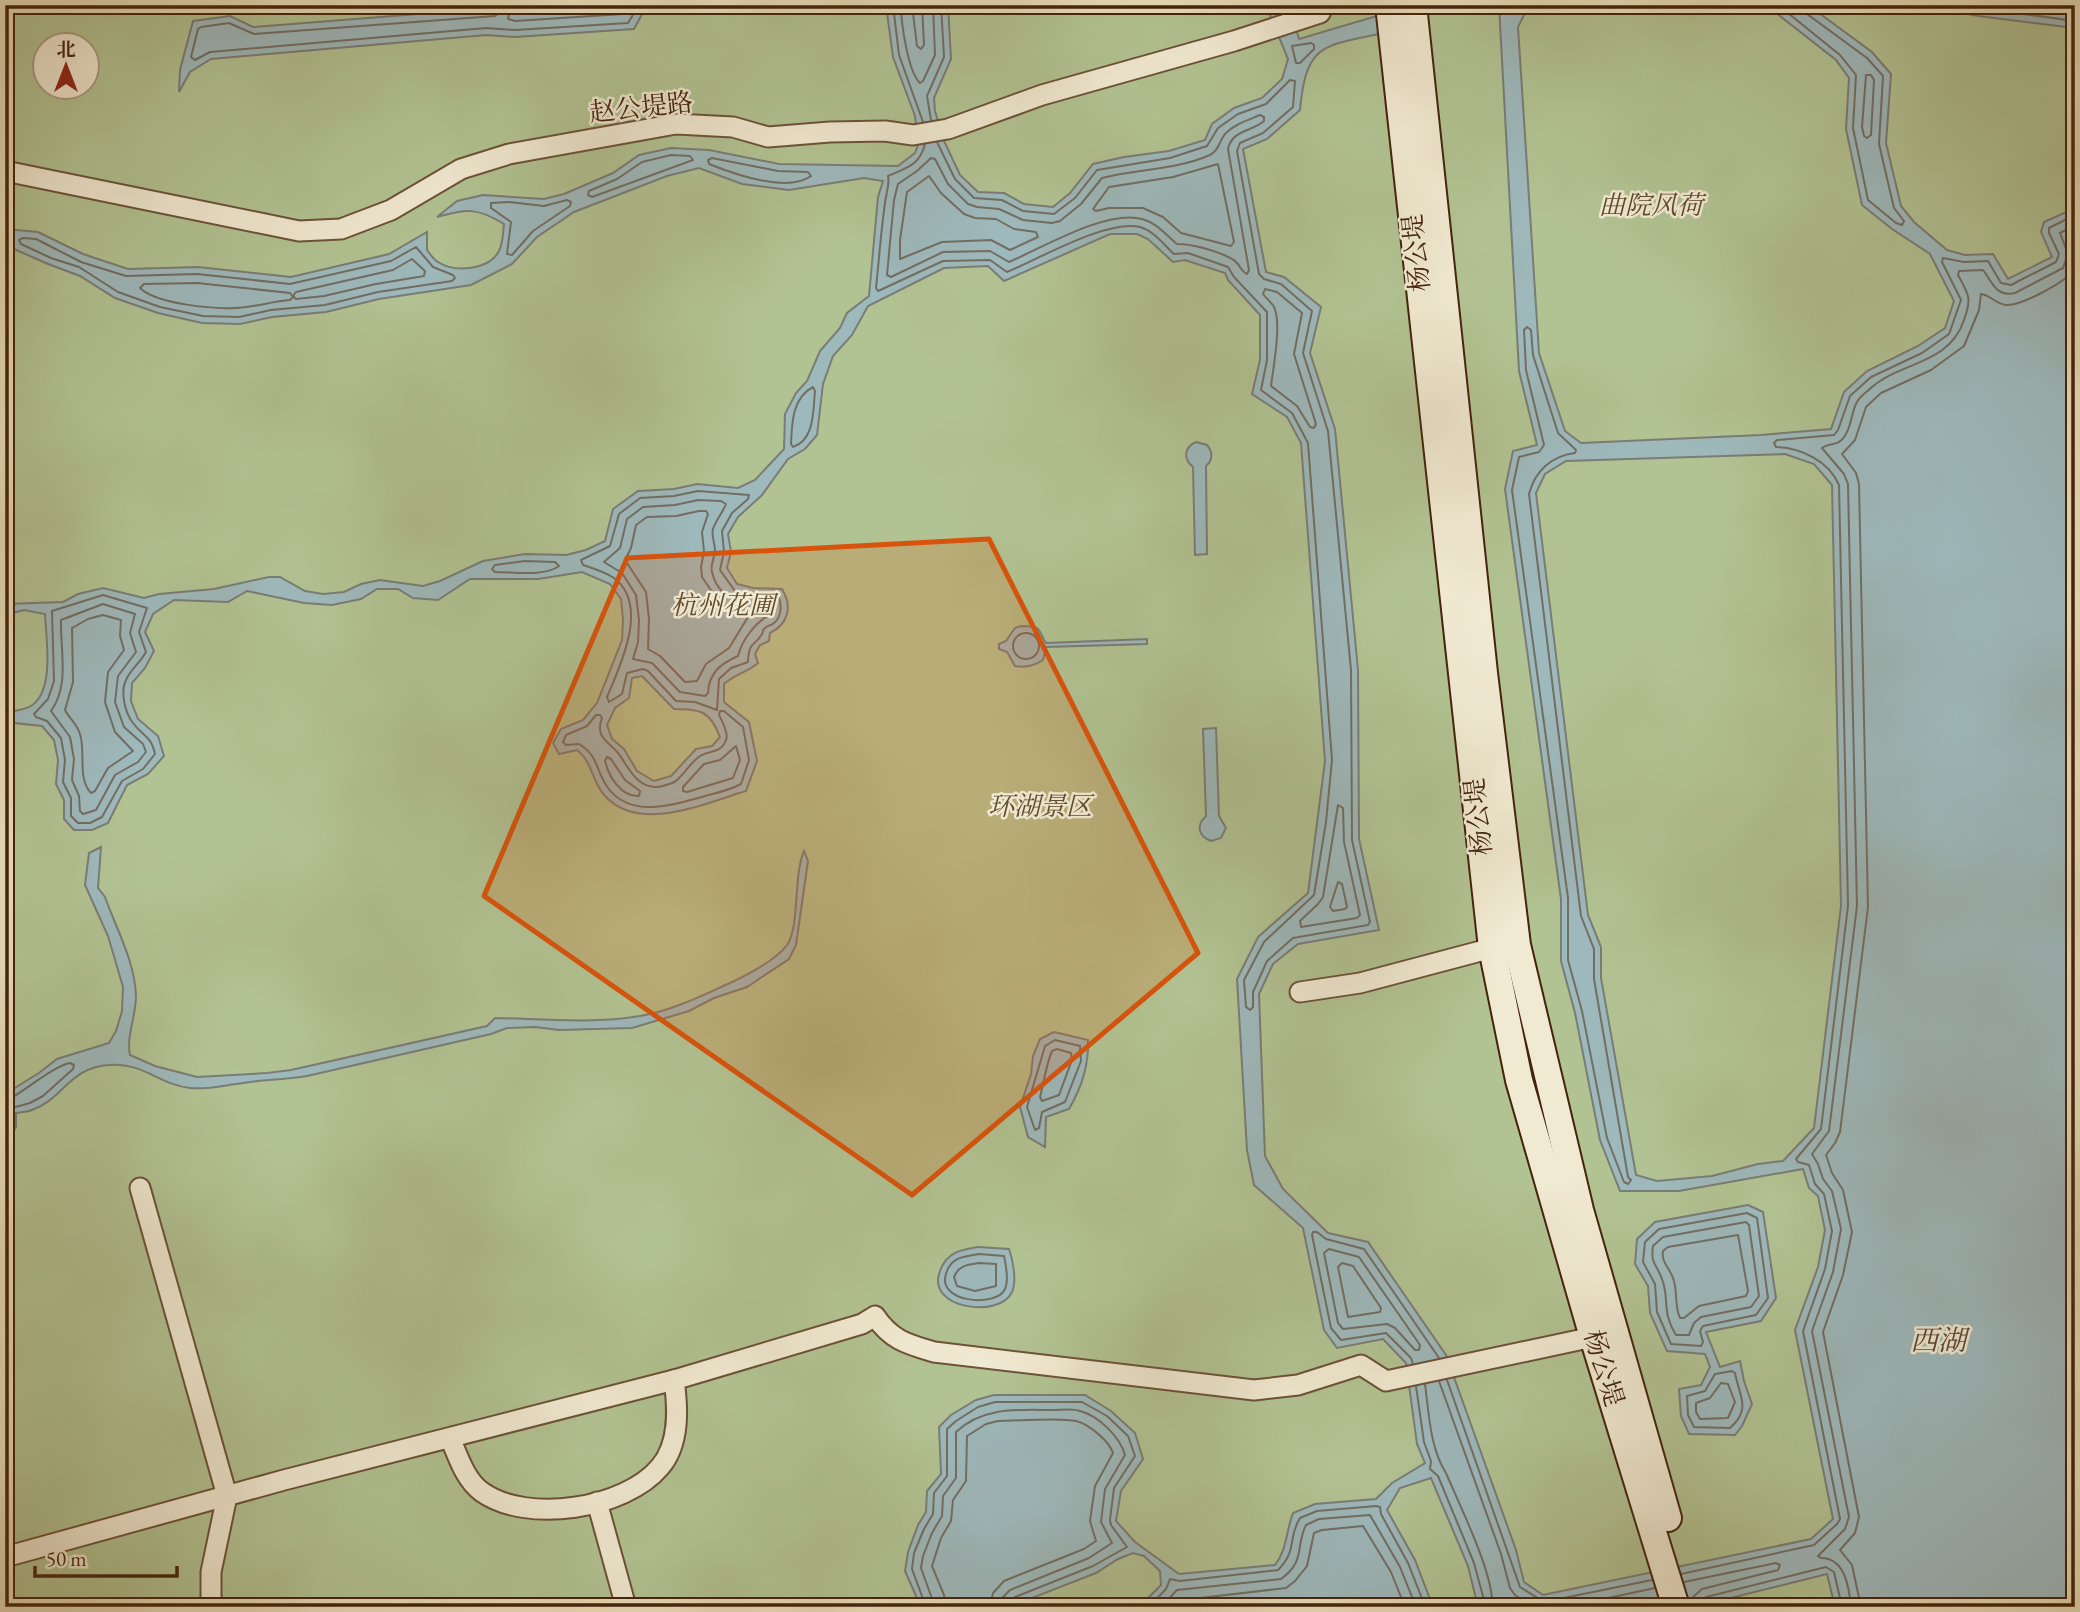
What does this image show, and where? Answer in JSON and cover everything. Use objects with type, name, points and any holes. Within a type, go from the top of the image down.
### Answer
[{"type":"main road","name":"杨公堤","points":[[1389,5],[1493,948],[1519,1080],[1593,1337],[1669,1550],[1693,1607]]},
{"type":"main road","name":"杨公堤","points":[[1413,5],[1484,673],[1517,945],[1580,1209],[1669,1550],[1676,1607]]},
{"type":"street","name":"赵公堤路","points":[[5,171],[299,231],[341,229],[391,210],[461,169],[509,154],[676,124],[733,127],[768,137],[844,131],[885,131],[913,135],[948,128],[1042,95],[1234,41],[1321,13],[1324,5]]},
{"type":"street","points":[[1300,992],[1360,983],[1493,948]]},
{"type":"street","points":[[140,1188],[227,1496],[211,1572],[211,1597],[214,1607]]},
{"type":"street","points":[[5,1557],[227,1496],[674,1380],[862,1324],[875,1316],[885,1331],[911,1345],[951,1355],[1254,1390],[1298,1385],[1361,1364],[1386,1381],[1593,1337]]},
{"type":"street","points":[[450,1438],[467,1475],[481,1492],[501,1501],[535,1509],[575,1508],[613,1498],[643,1482],[662,1466],[678,1421],[674,1380]]},
{"type":"street","points":[[597,1502],[626,1607]]},
{"type":"highlighted area","points":[[989,539],[1198,953],[912,1195],[484,896],[627,558]]},
{"type":"green space","name":"环湖景区","points":[[5,5],[2075,5],[2075,1607],[5,1607]]},
{"type":"water","points":[[532,5],[647,5],[634,29],[515,37],[486,35],[211,59],[190,72],[179,92],[180,70],[193,21],[230,16],[253,27]]},
{"type":"water","name":"西湖","points":[[886,5],[948,5],[951,59],[934,98],[944,141],[960,175],[978,192],[1004,193],[1024,204],[1053,207],[1070,193],[1093,164],[1169,151],[1205,140],[1212,124],[1234,108],[1262,98],[1282,79],[1288,59],[1268,10],[1245,5],[1289,5],[1299,39],[1380,15],[1383,33],[1332,45],[1321,51],[1307,72],[1300,110],[1267,139],[1243,149],[1266,272],[1284,277],[1321,307],[1310,353],[1335,429],[1358,670],[1359,839],[1379,930],[1298,944],[1273,964],[1259,994],[1265,1156],[1283,1189],[1328,1233],[1368,1242],[1446,1355],[1516,1550],[1524,1582],[1543,1595],[1811,1539],[1833,1519],[1795,1330],[1818,1267],[1825,1230],[1818,1196],[1809,1188],[1803,1169],[1679,1191],[1620,1191],[1600,1140],[1575,1013],[1561,961],[1561,899],[1505,489],[1513,451],[1537,445],[1519,371],[1499,5],[1529,5],[1518,27],[1539,353],[1565,431],[1581,443],[1831,429],[1844,392],[1867,371],[1918,346],[1945,328],[1954,301],[1930,254],[1862,205],[1846,129],[1849,78],[1836,60],[1766,5],[1808,5],[1872,52],[1891,74],[1886,143],[1901,206],[1914,222],[1947,250],[1965,255],[1993,254],[2008,279],[2052,257],[2041,232],[2044,222],[2075,208],[2075,1607],[1835,1607],[1827,1574],[1694,1607],[1468,1607],[1477,1603],[1468,1566],[1431,1478],[1400,1488],[1387,1510],[1415,1560],[1430,1599],[1438,1607],[1139,1607],[1161,1585],[1160,1571],[1144,1556],[1133,1553],[1096,1573],[1009,1607],[920,1605],[905,1571],[908,1552],[926,1512],[927,1491],[941,1474],[939,1427],[951,1415],[976,1400],[994,1395],[1085,1395],[1111,1411],[1135,1433],[1143,1459],[1121,1491],[1116,1521],[1135,1542],[1179,1574],[1275,1565],[1284,1547],[1293,1513],[1315,1504],[1376,1499],[1392,1483],[1425,1463],[1417,1444],[1406,1363],[1383,1339],[1337,1348],[1324,1330],[1303,1228],[1254,1185],[1247,1150],[1237,979],[1258,937],[1308,893],[1325,761],[1301,443],[1287,417],[1252,394],[1260,360],[1260,315],[1228,280],[1225,273],[1185,260],[1173,262],[1148,239],[1137,234],[1110,234],[1004,281],[988,266],[944,268],[868,306],[852,335],[833,356],[823,384],[817,435],[805,449],[788,459],[762,495],[738,517],[728,534],[731,552],[727,568],[737,584],[753,588],[782,589],[788,608],[785,620],[770,633],[769,641],[760,645],[755,654],[758,663],[724,684],[724,702],[749,722],[757,761],[746,791],[673,812],[636,813],[619,807],[605,796],[586,760],[577,750],[559,754],[553,743],[561,729],[583,720],[597,703],[622,640],[621,599],[610,584],[582,572],[538,579],[470,579],[438,600],[413,598],[398,589],[377,589],[361,599],[332,605],[304,603],[247,591],[228,602],[174,600],[153,614],[145,632],[154,651],[145,668],[132,683],[131,701],[138,719],[158,736],[164,756],[148,774],[127,785],[108,823],[92,830],[74,830],[64,819],[64,800],[56,784],[58,760],[54,740],[42,726],[5,722],[5,715],[31,706],[39,699],[43,689],[47,664],[45,614],[24,610],[5,615],[5,604],[63,602],[78,594],[103,588],[144,598],[214,589],[269,577],[280,577],[305,591],[323,594],[344,592],[361,584],[380,580],[423,586],[483,561],[525,554],[566,555],[586,550],[605,541],[613,509],[638,491],[674,489],[697,484],[738,488],[755,480],[784,449],[785,414],[796,393],[807,381],[820,351],[840,328],[847,313],[869,296],[878,197],[883,181],[864,178],[789,190],[742,184],[699,168],[667,176],[574,212],[537,237],[512,264],[471,285],[379,299],[326,312],[272,317],[240,324],[202,323],[158,313],[115,298],[80,276],[5,245],[5,229],[38,232],[83,254],[128,269],[198,267],[291,277],[389,254],[427,232],[427,250],[437,261],[453,268],[471,268],[488,262],[499,251],[504,224],[472,211],[437,217],[457,201],[483,195],[544,199],[564,194],[613,173],[639,155],[671,148],[709,150],[779,164],[898,166],[915,153],[918,145],[915,116],[893,57]],"holes":[[[1785,454],[1814,464],[1832,485],[1841,906],[1814,1128],[1783,1161],[1758,1164],[1712,1176],[1657,1181],[1636,1175],[1601,978],[1601,947],[1588,915],[1536,493],[1545,474],[1566,461]],[[642,676],[674,709],[703,713],[712,722],[720,737],[712,746],[696,749],[671,776],[654,781],[637,771],[624,749],[612,739],[607,725],[615,708],[629,698],[632,678]]]},
{"type":"water","points":[[1916,5],[2075,5],[2075,28],[1978,16],[1938,8],[1916,10]]},
{"type":"water","points":[[1196,442],[1207,445],[1211,456],[1206,466],[1207,554],[1195,555],[1193,467],[1186,453]]},
{"type":"water","points":[[1015,628],[1036,628],[1046,643],[1147,639],[1147,644],[1046,647],[1040,662],[1026,667],[1015,666],[1007,652],[999,649],[999,644],[1006,641]]},
{"type":"water","points":[[1216,728],[1219,816],[1226,828],[1221,838],[1211,841],[1203,836],[1200,830],[1206,816],[1203,729]]},
{"type":"water","points":[[101,847],[98,888],[105,897],[124,945],[135,983],[136,1004],[129,1041],[130,1055],[155,1066],[197,1077],[291,1070],[487,1026],[495,1018],[604,1020],[652,1014],[674,1007],[745,976],[782,951],[794,926],[804,851],[808,861],[796,945],[789,959],[747,987],[714,998],[689,1011],[632,1028],[507,1028],[491,1034],[307,1076],[210,1088],[179,1086],[132,1067],[96,1067],[75,1077],[42,1105],[30,1111],[16,1113],[16,1127],[5,1145],[5,1094],[57,1059],[109,1043],[116,1031],[122,1011],[123,987],[108,936],[85,885],[89,853]]},
{"type":"water","points":[[1054,1032],[1088,1040],[1088,1050],[1084,1076],[1069,1109],[1046,1117],[1045,1147],[1028,1137],[1020,1107],[1040,1039]]},
{"type":"water","points":[[1748,1205],[1763,1212],[1776,1298],[1761,1321],[1706,1332],[1720,1367],[1740,1361],[1752,1404],[1735,1435],[1689,1434],[1681,1416],[1679,1389],[1701,1385],[1710,1367],[1705,1354],[1667,1351],[1650,1313],[1648,1286],[1635,1264],[1637,1239],[1655,1222]]},
{"type":"water","points":[[978,1247],[1009,1249],[1014,1276],[1012,1292],[1005,1300],[994,1305],[966,1306],[943,1294],[938,1284],[940,1271],[950,1256]]},
{"type":"park label","name":"曲院风荷","points":[[1651,205]]},
{"type":"park label","name":"杭州花圃","points":[[723,605]]}]
